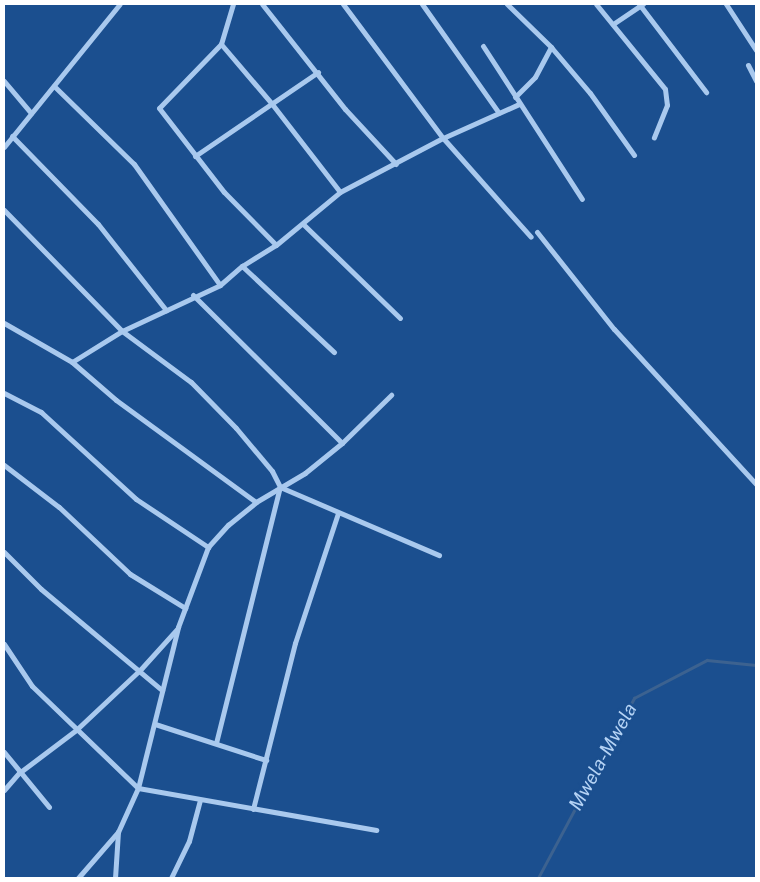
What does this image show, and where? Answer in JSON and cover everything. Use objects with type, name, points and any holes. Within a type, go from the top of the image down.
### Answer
[{"type":"street","points":[[4,148],[120,4]]},
{"type":"street","points":[[233,4],[221,44],[159,108],[195,156],[276,245]]},
{"type":"street","points":[[262,4],[318,72],[345,109],[396,164]]},
{"type":"street","points":[[344,4],[443,138],[531,236]]},
{"type":"street","points":[[422,4],[499,113]]},
{"type":"street","points":[[507,4],[551,47],[590,93],[634,155]]},
{"type":"street","points":[[596,4],[665,89],[667,105],[654,137]]},
{"type":"street","points":[[726,4],[756,50]]},
{"type":"street","points":[[613,24],[641,5],[706,92]]},
{"type":"street","points":[[221,44],[272,104],[340,192]]},
{"type":"street","points":[[484,46],[519,104],[582,199]]},
{"type":"street","points":[[515,97],[535,77],[551,47]]},
{"type":"street","points":[[748,65],[756,81]]},
{"type":"street","points":[[195,156],[318,72]]},
{"type":"street","points":[[4,81],[31,113]]},
{"type":"street","points":[[54,86],[134,164],[220,285]]},
{"type":"street","points":[[72,362],[122,331],[193,295],[220,285],[242,266],[276,245],[340,192],[443,138],[519,104]]},
{"type":"street","points":[[12,136],[98,224],[166,310]]},
{"type":"street","points":[[4,210],[122,331],[191,382],[236,428],[272,471],[280,487],[338,514],[440,555]]},
{"type":"street","points":[[303,224],[400,318]]},
{"type":"street","points":[[538,232],[614,329],[756,484]]},
{"type":"street","points":[[242,266],[334,352]]},
{"type":"street","points":[[193,295],[342,443]]},
{"type":"street","points":[[4,323],[72,362],[116,400],[256,502]]},
{"type":"street","points":[[4,393],[41,412],[136,499],[208,547]]},
{"type":"street","points":[[78,878],[118,832],[138,788],[178,627],[208,547],[256,502],[305,474],[342,443],[391,395]]},
{"type":"street","points":[[4,465],[59,508],[130,574],[184,608]]},
{"type":"street","points":[[216,743],[280,487]]},
{"type":"street","points":[[253,809],[295,643],[338,514]]},
{"type":"street","points":[[4,552],[41,589],[162,690]]},
{"type":"street","points":[[4,790],[19,773],[76,730],[140,670],[178,627]]},
{"type":"street","points":[[4,644],[32,686],[138,788],[376,830]]},
{"type":"street","points":[[155,724],[266,760]]},
{"type":"street","points":[[4,752],[19,773],[49,807]]},
{"type":"street","points":[[171,878],[189,841],[200,800]]},
{"type":"street","points":[[115,878],[118,832]]},
{"type":"waterway","name":"Mwela-Mwela","points":[[538,878],[634,698],[707,660],[756,665]]}]
